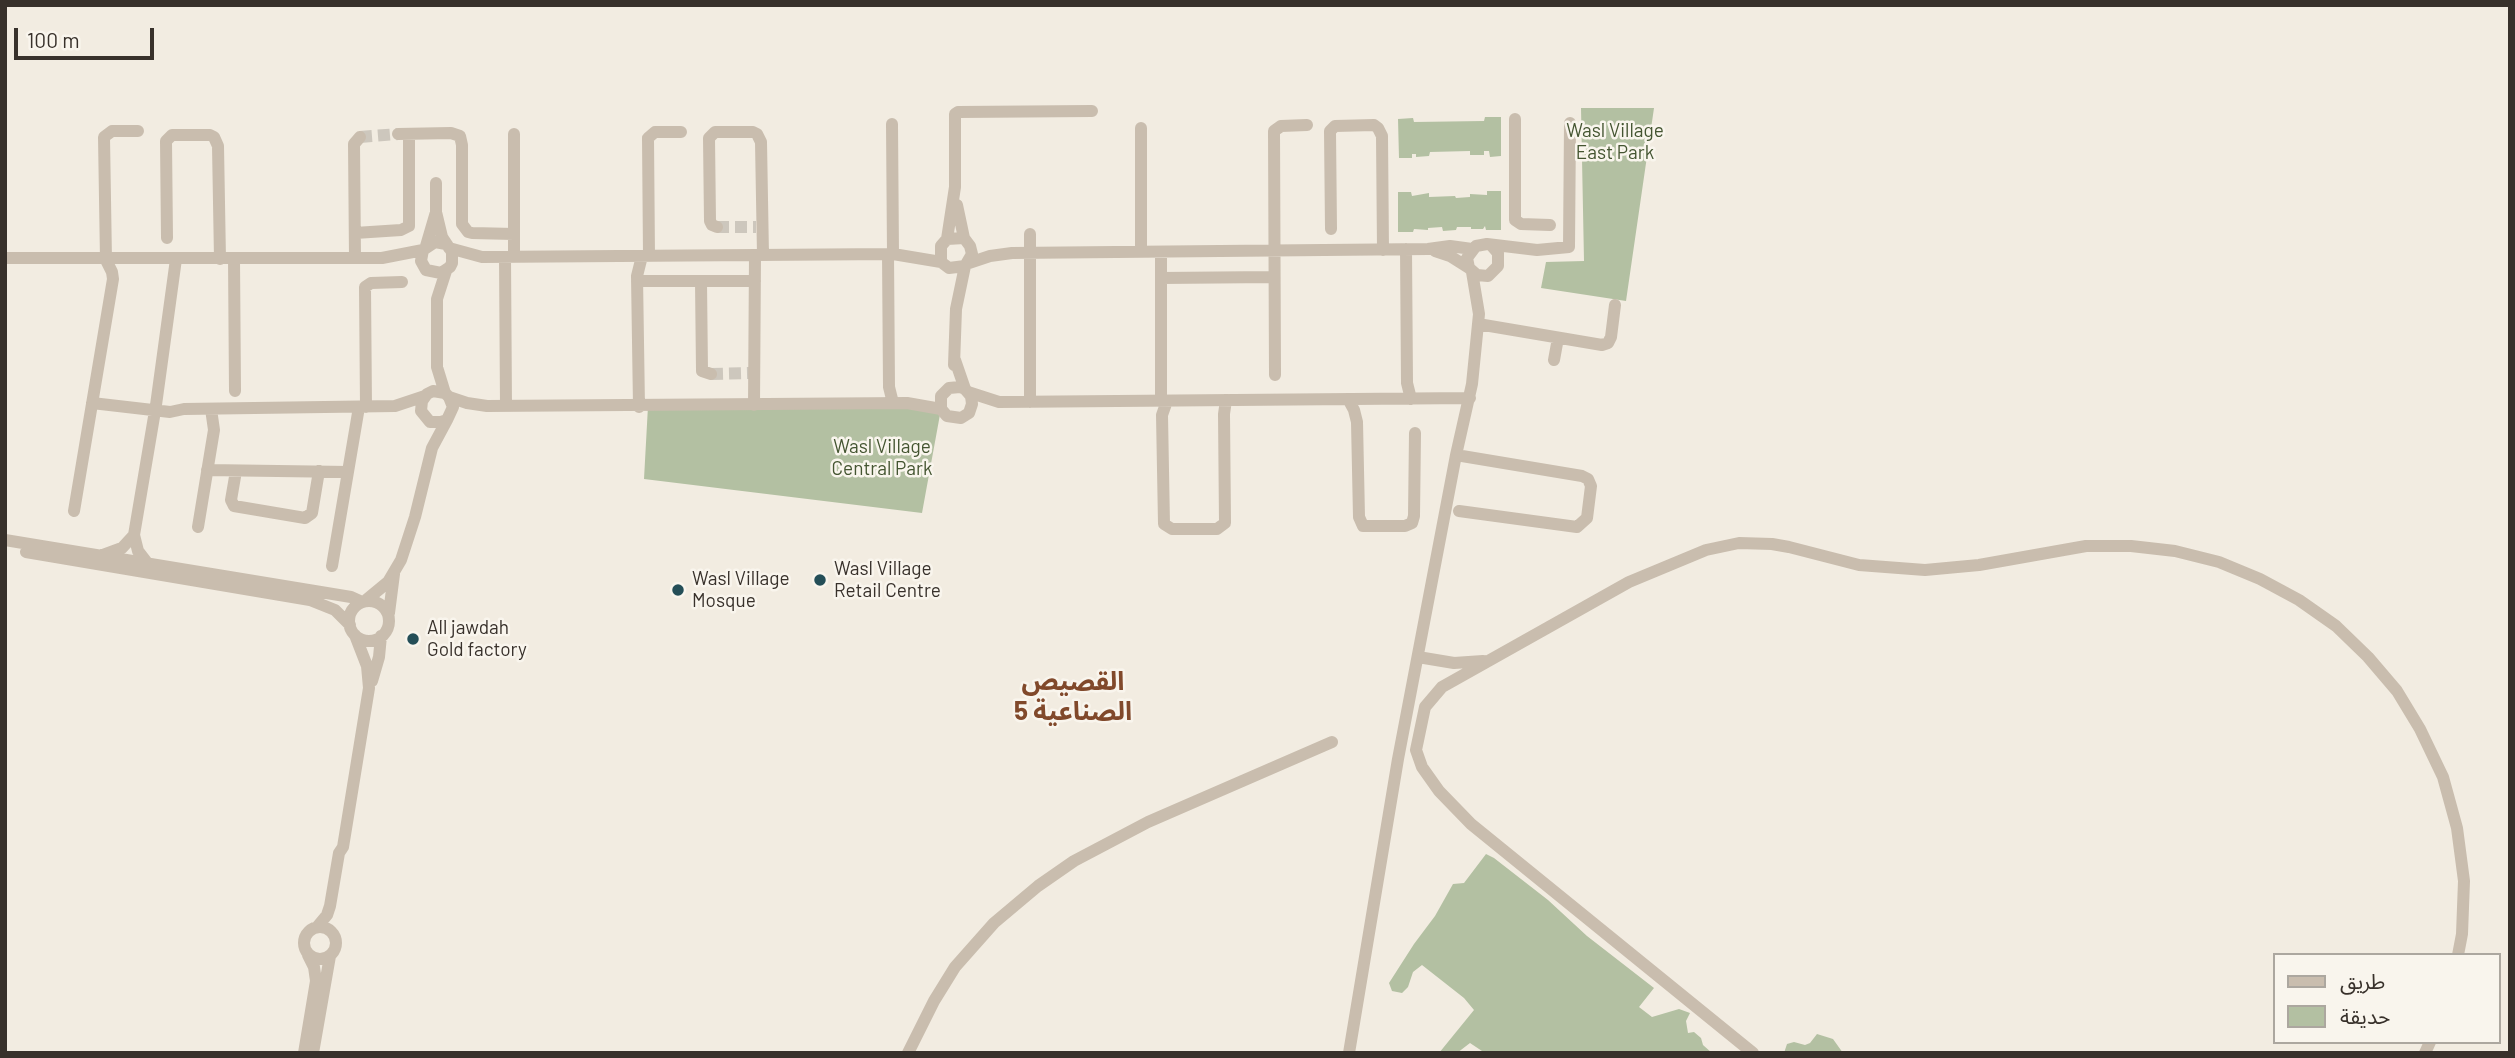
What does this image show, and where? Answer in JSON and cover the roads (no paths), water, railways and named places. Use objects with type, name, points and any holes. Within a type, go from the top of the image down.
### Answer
[{"type":"street","points":[[956,309],[972,254],[955,187],[954,117],[958,112],[1092,111]]},
{"type":"street","points":[[1515,119],[1515,220],[1521,224],[1550,225]]},
{"type":"street","points":[[382,258],[424,248],[435,242],[482,257],[891,254],[943,264],[955,269],[990,256],[1012,253],[1383,250],[1450,246],[1472,248],[1482,244],[1538,250],[1566,248],[1570,244],[1570,123]]},
{"type":"street","points":[[892,124],[889,387],[893,403]]},
{"type":"street","points":[[1275,375],[1274,131],[1281,126],[1307,125]]},
{"type":"street","points":[[1331,229],[1330,131],[1335,126],[1374,125],[1382,136],[1383,250]]},
{"type":"street","points":[[1140,128],[1141,252]]},
{"type":"street","points":[[75,512],[113,279],[113,272],[106,260],[104,137],[112,131],[138,131]]},
{"type":"street","points":[[639,407],[637,281],[646,256],[648,138],[655,132],[681,132]]},
{"type":"street","points":[[717,226],[710,221],[709,142],[712,134],[753,132],[761,142],[762,181],[759,255],[755,281],[752,373],[754,405]]},
{"type":"street","points":[[355,233],[401,230],[409,226],[404,134],[436,133],[456,133],[462,140],[461,219],[464,228],[472,233],[514,233]]},
{"type":"street","points":[[506,406],[509,257],[514,233],[514,134]]},
{"type":"street","points":[[167,238],[166,141],[172,135],[210,135],[218,146],[220,259]]},
{"type":"street","points":[[355,258],[354,144],[360,137]]},
{"type":"street","points":[[436,183],[436,212],[424,248],[425,268],[437,299]]},
{"type":"street","points":[[955,187],[944,242],[943,264],[952,287],[956,309],[955,360],[942,399],[951,418],[961,418],[999,402],[1030,401],[1443,398],[1469,402]]},
{"type":"street","points":[[352,630],[370,641],[378,639],[389,628],[394,574],[411,532],[436,438],[453,407],[437,367],[437,299],[453,257],[436,212]]},
{"type":"street","points":[[1030,234],[1030,401]]},
{"type":"street","points":[[891,254],[944,242],[967,242],[1012,253]]},
{"type":"street","points":[[1349,1053],[1418,657],[1456,455],[1469,402],[1478,319],[1496,270],[1498,253],[1492,246]]},
{"type":"street","points":[[1472,248],[1467,258],[1478,319]]},
{"type":"street","points":[[1406,249],[1407,383],[1411,399]]},
{"type":"street","points":[[1428,249],[1450,256],[1482,276],[1517,256],[1538,250]]},
{"type":"street","points":[[1161,251],[1164,524],[1172,529],[1221,529],[1225,523],[1226,400]]},
{"type":"street","points":[[5,258],[382,258],[425,268],[436,274],[482,257]]},
{"type":"street","points":[[148,564],[138,551],[134,535],[156,408],[172,289],[172,259]]},
{"type":"street","points":[[234,259],[235,391]]},
{"type":"street","points":[[1161,278],[1274,277]]},
{"type":"street","points":[[637,281],[755,281]]},
{"type":"street","points":[[332,566],[348,472],[363,407],[365,287],[371,283],[402,282]]},
{"type":"street","points":[[701,282],[702,371],[711,374]]},
{"type":"street","points":[[1478,319],[1558,338],[1602,345],[1608,343],[1611,337],[1615,305]]},
{"type":"street","points":[[1554,360],[1558,338]]},
{"type":"street","points":[[955,360],[972,404],[969,413]]},
{"type":"street","points":[[429,458],[429,438],[421,406],[437,367]]},
{"type":"street","points":[[92,403],[184,409],[384,407],[405,404],[433,391],[467,403],[486,406],[907,403],[942,399],[954,387],[999,402]]},
{"type":"street","points":[[1348,399],[1357,422],[1359,521],[1363,526],[1405,526],[1412,523],[1415,433]]},
{"type":"street","points":[[384,407],[424,417],[436,423],[486,406]]},
{"type":"street","points":[[198,527],[214,425],[211,409]]},
{"type":"street","points":[[1456,455],[1582,476],[1588,479],[1591,486],[1587,518],[1577,527],[1459,511]]},
{"type":"street","points":[[207,470],[348,472]]},
{"type":"street","points":[[236,471],[230,500],[234,506],[305,518],[312,513],[319,471]]},
{"type":"street","points":[[97,555],[122,548],[134,535]]},
{"type":"street","points":[[5,540],[351,597],[376,602],[389,613]]},
{"type":"street","points":[[1753,1053],[1471,824],[1449,803],[1426,773],[1416,750],[1422,715],[1429,699],[1442,687],[1629,582],[1698,552],[1731,544],[1772,544],[1859,565],[1892,569],[1958,568],[2086,546],[2131,546],[2175,551],[2219,562],[2260,579],[2299,600],[2336,626],[2389,682],[2420,729],[2443,777],[2457,828],[2464,881],[2462,934],[2458,953]]},
{"type":"street","points":[[5,548],[310,600],[335,610],[352,630],[364,655],[369,688]]},
{"type":"street","points":[[352,630],[350,614],[381,589],[394,574]]},
{"type":"street","points":[[304,1053],[316,981],[304,940],[329,911],[339,855],[343,847],[369,688],[377,666],[382,636]]},
{"type":"street","points":[[1418,657],[1465,663],[1490,659]]},
{"type":"street","points":[[908,1053],[934,1001],[955,967],[994,923],[1038,886],[1074,860],[1148,822],[1332,742]]},
{"type":"street","points":[[313,1053],[330,956],[337,946],[333,918],[345,853],[343,847]]},
{"type":"street","points":[[317,927],[325,927],[335,935]]},
{"type":"street","points":[[308,954],[319,960],[330,956]]},
{"type":"tunnel","points":[[360,137],[398,134]]},
{"type":"tunnel","points":[[717,227],[756,227]]},
{"type":"tunnel","points":[[711,374],[750,373]]},
{"type":"place","name":"Wasl Village Retail Centre","points":[[820,580]]},
{"type":"place","name":"Wasl Village Mosque","points":[[678,590]]},
{"type":"place","name":"All jawdah Gold factory","points":[[413,639]]},
{"type":"district","name":"القصيص الصناعية 5","points":[[1073,696]]},
{"type":"park label","name":"Wasl Village East Park","points":[[1615,142]]},
{"type":"park label","name":"Wasl Village Central Park","points":[[882,458]]}]
